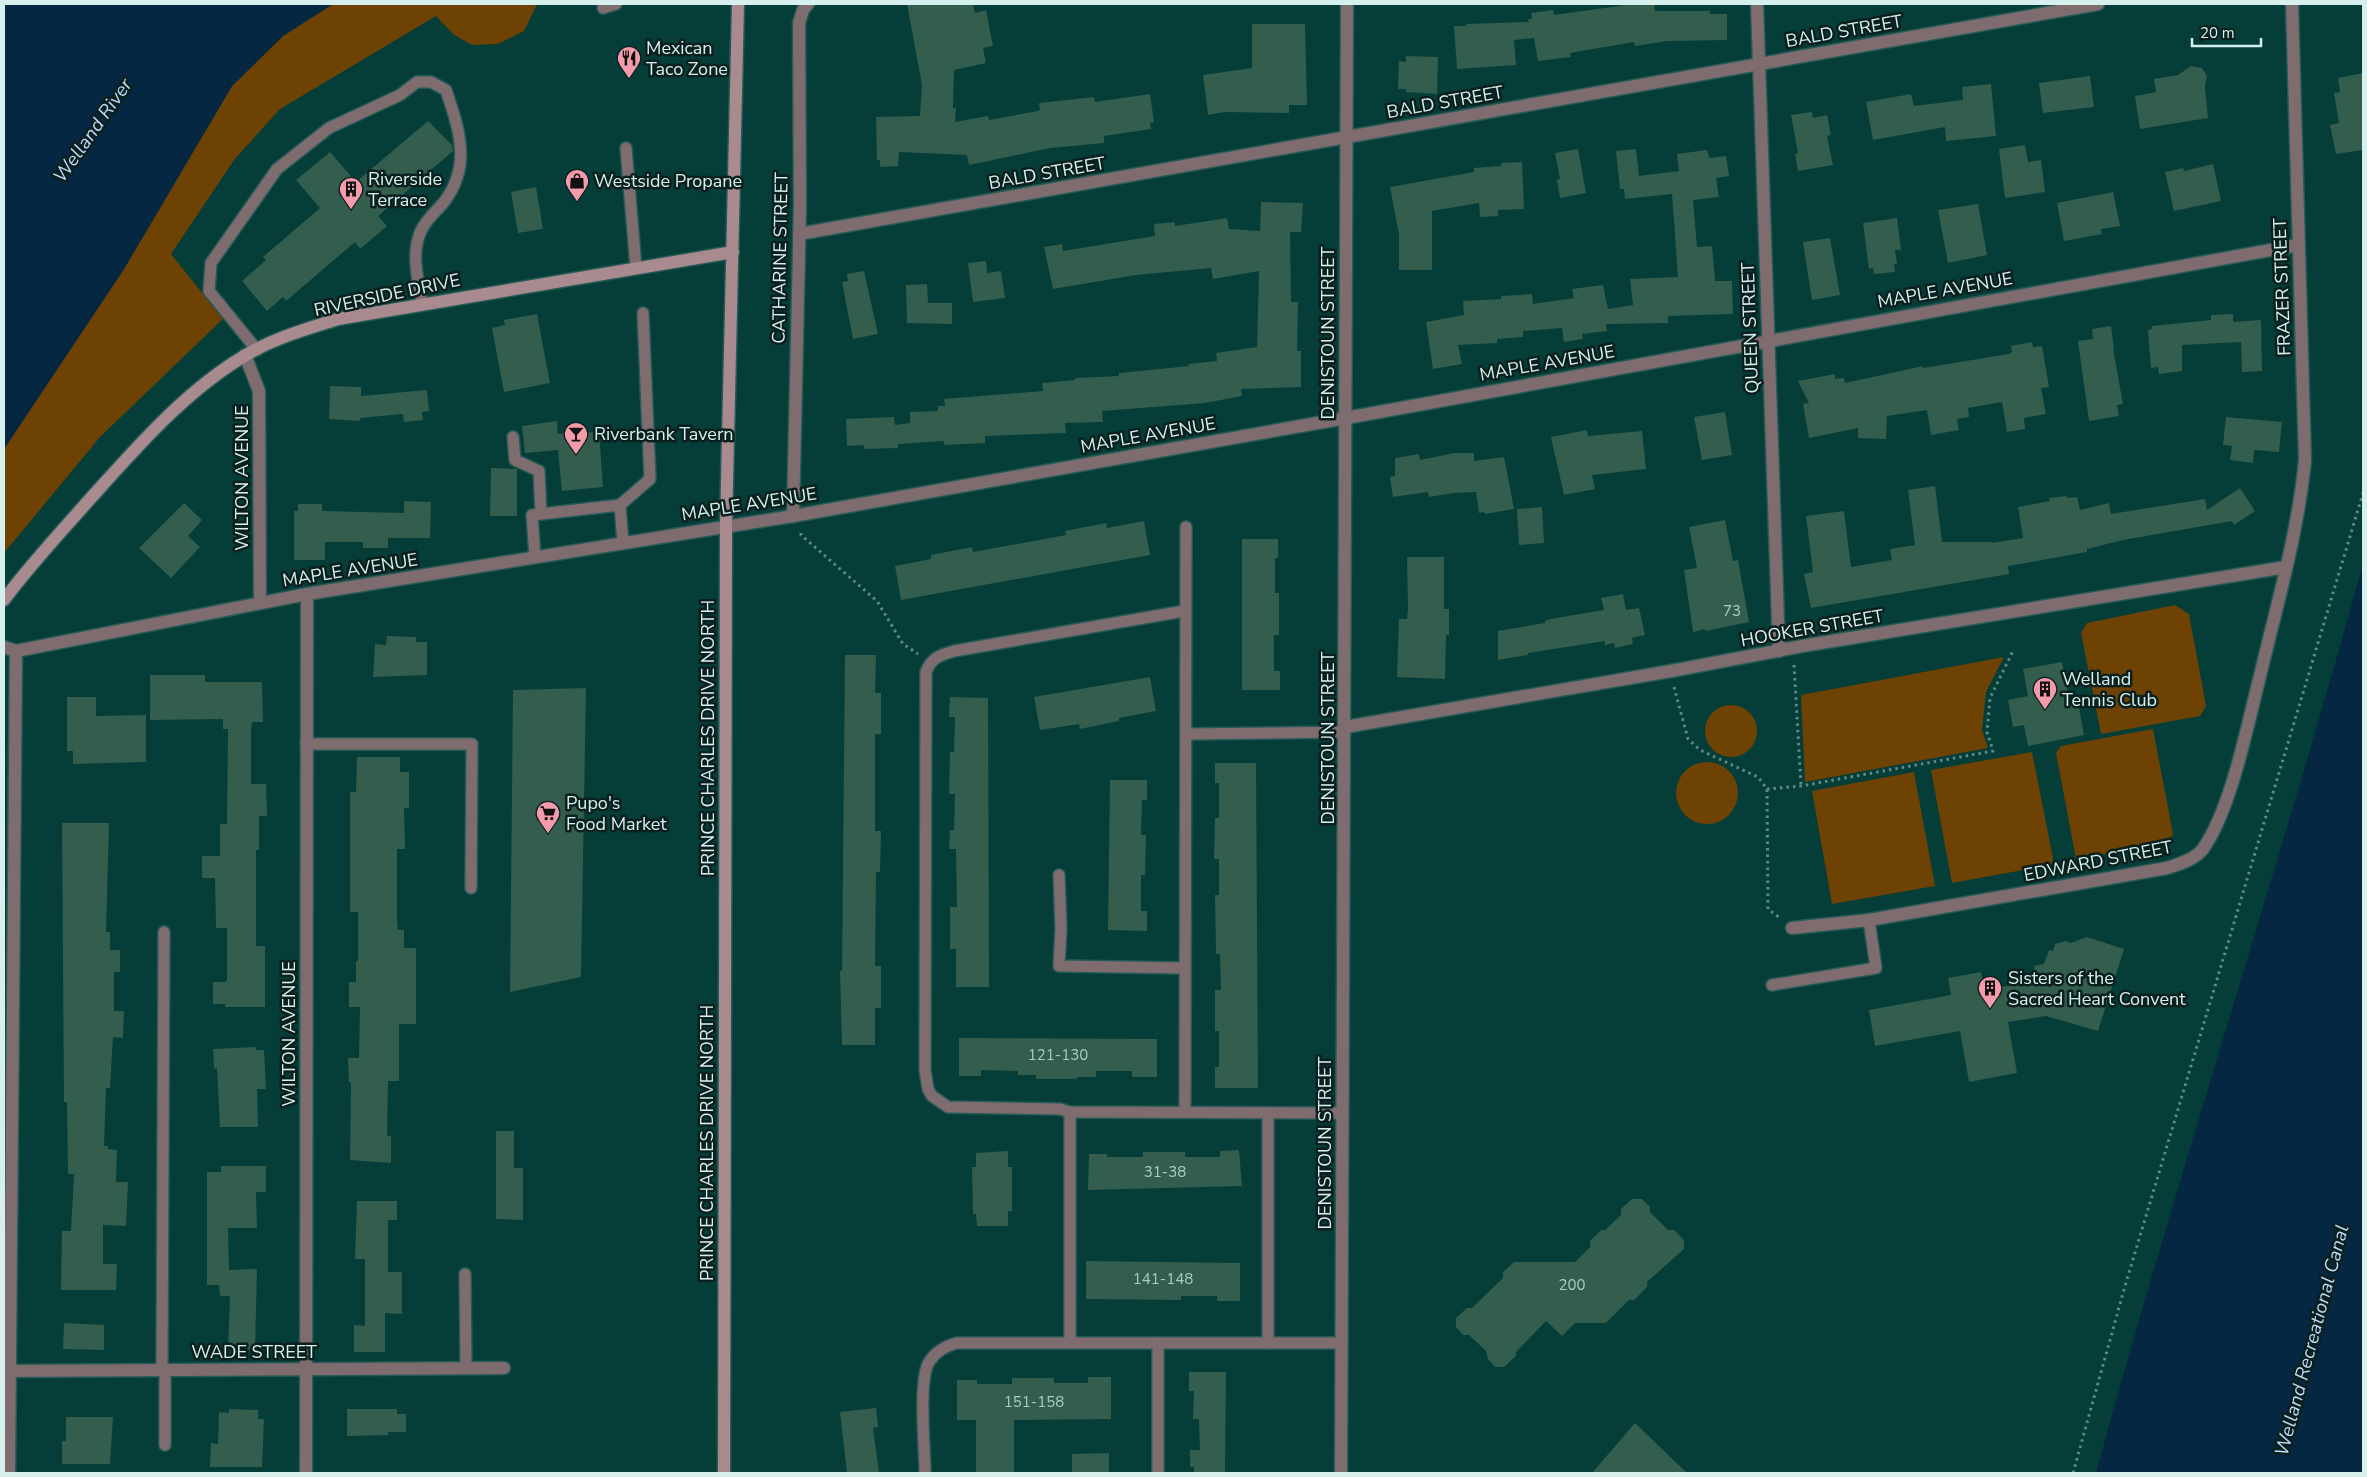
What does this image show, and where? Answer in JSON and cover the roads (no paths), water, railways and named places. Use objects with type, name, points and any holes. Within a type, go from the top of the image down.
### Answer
[{"type":"main road","name":"PRINCE CHARLES DRIVE NORTH","points":[[724,1473],[726,526],[738,4]]},
{"type":"main road","name":"RIVERSIDE DRIVE","points":[[4,600],[76,515],[140,445],[188,397],[251,352],[291,334],[338,320],[422,304],[733,252]]},
{"type":"street","name":"CATHARINE STREET","points":[[796,515],[801,16],[808,4]]},
{"type":"street","name":"DENISTOUN STREET","points":[[1341,1473],[1346,729],[1347,4]]},
{"type":"street","name":"QUEEN STREET","points":[[1757,4],[1779,651]]},
{"type":"street","name":"BALD STREET","points":[[799,234],[2098,4]]},
{"type":"street","name":"FRAZER STREET","points":[[2286,567],[2299,510],[2305,460],[2292,4]]},
{"type":"street","name":"MAPLE AVENUE","points":[[10,649],[307,594],[796,515],[1346,418],[2298,245]]},
{"type":"street","name":"WILTON AVENUE","points":[[251,352],[259,391],[260,603]]},
{"type":"street","name":"HOOKER STREET","points":[[1346,729],[1797,647],[2286,567]]},
{"type":"street","name":"EDWARD STREET","points":[[1792,928],[1868,920],[2167,868],[2187,862],[2202,851],[2214,830],[2237,764],[2286,567]]},
{"type":"street","name":"WILTON AVENUE","points":[[306,1473],[307,594]]},
{"type":"street","points":[[9,1473],[6,1371],[10,649]]},
{"type":"street","name":"WADE STREET","points":[[6,1371],[504,1368]]},
{"type":"lane","points":[[602,8],[616,4]]},
{"type":"lane","points":[[251,352],[209,291],[211,263],[277,169],[329,128],[400,95],[417,82],[431,82],[446,90],[457,123],[462,162],[455,187],[428,218],[418,239],[416,263],[422,304]]},
{"type":"lane","points":[[626,148],[636,268]]},
{"type":"lane","points":[[535,557],[532,515],[620,505],[650,479],[643,313]]},
{"type":"lane","points":[[513,437],[515,460],[540,471],[541,514]]},
{"type":"lane","points":[[620,505],[623,543]]},
{"type":"lane","points":[[1185,1112],[1186,734],[1184,611],[1186,527]]},
{"type":"lane","points":[[1184,611],[954,651],[935,657],[929,664],[926,672],[925,731],[925,1070],[928,1089],[932,1096],[948,1107],[1060,1109],[1070,1112],[1343,1113]]},
{"type":"lane","points":[[1186,734],[1346,729]]},
{"type":"lane","points":[[306,744],[472,744],[471,888]]},
{"type":"lane","points":[[1059,875],[1059,966],[1184,968]]},
{"type":"lane","points":[[1772,985],[1876,968],[1868,920]]},
{"type":"lane","points":[[164,932],[165,1445]]},
{"type":"lane","points":[[1070,1112],[1070,1342]]},
{"type":"lane","points":[[1268,1113],[1268,1343]]},
{"type":"lane","points":[[465,1274],[466,1368]]},
{"type":"lane","points":[[925,1473],[924,1378],[929,1362],[943,1347],[957,1343],[1342,1343]]},
{"type":"lane","points":[[1158,1343],[1158,1473]]},
{"type":"water","name":"Welland River","points":[[6,4],[333,4],[283,36],[232,86],[124,269],[4,449],[4,7]]},
{"type":"water","name":"Welland Recreational Canal","points":[[2363,564],[2363,1473],[2096,1473],[2161,1246],[2298,792]]},
{"type":"place","name":"Mexican Taco Zone","points":[[629,79]]},
{"type":"place","name":"Westside Propane","points":[[577,202]]},
{"type":"place","name":"Riverside Terrace","points":[[351,210]]},
{"type":"place","name":"Riverbank Tavern","points":[[576,455]]},
{"type":"place","name":"Welland Tennis Club","points":[[2045,710]]},
{"type":"place","name":"Pupo's Food Market","points":[[548,834]]},
{"type":"place","name":"Sisters of the Sacred Heart Convent","points":[[1990,1009]]}]
